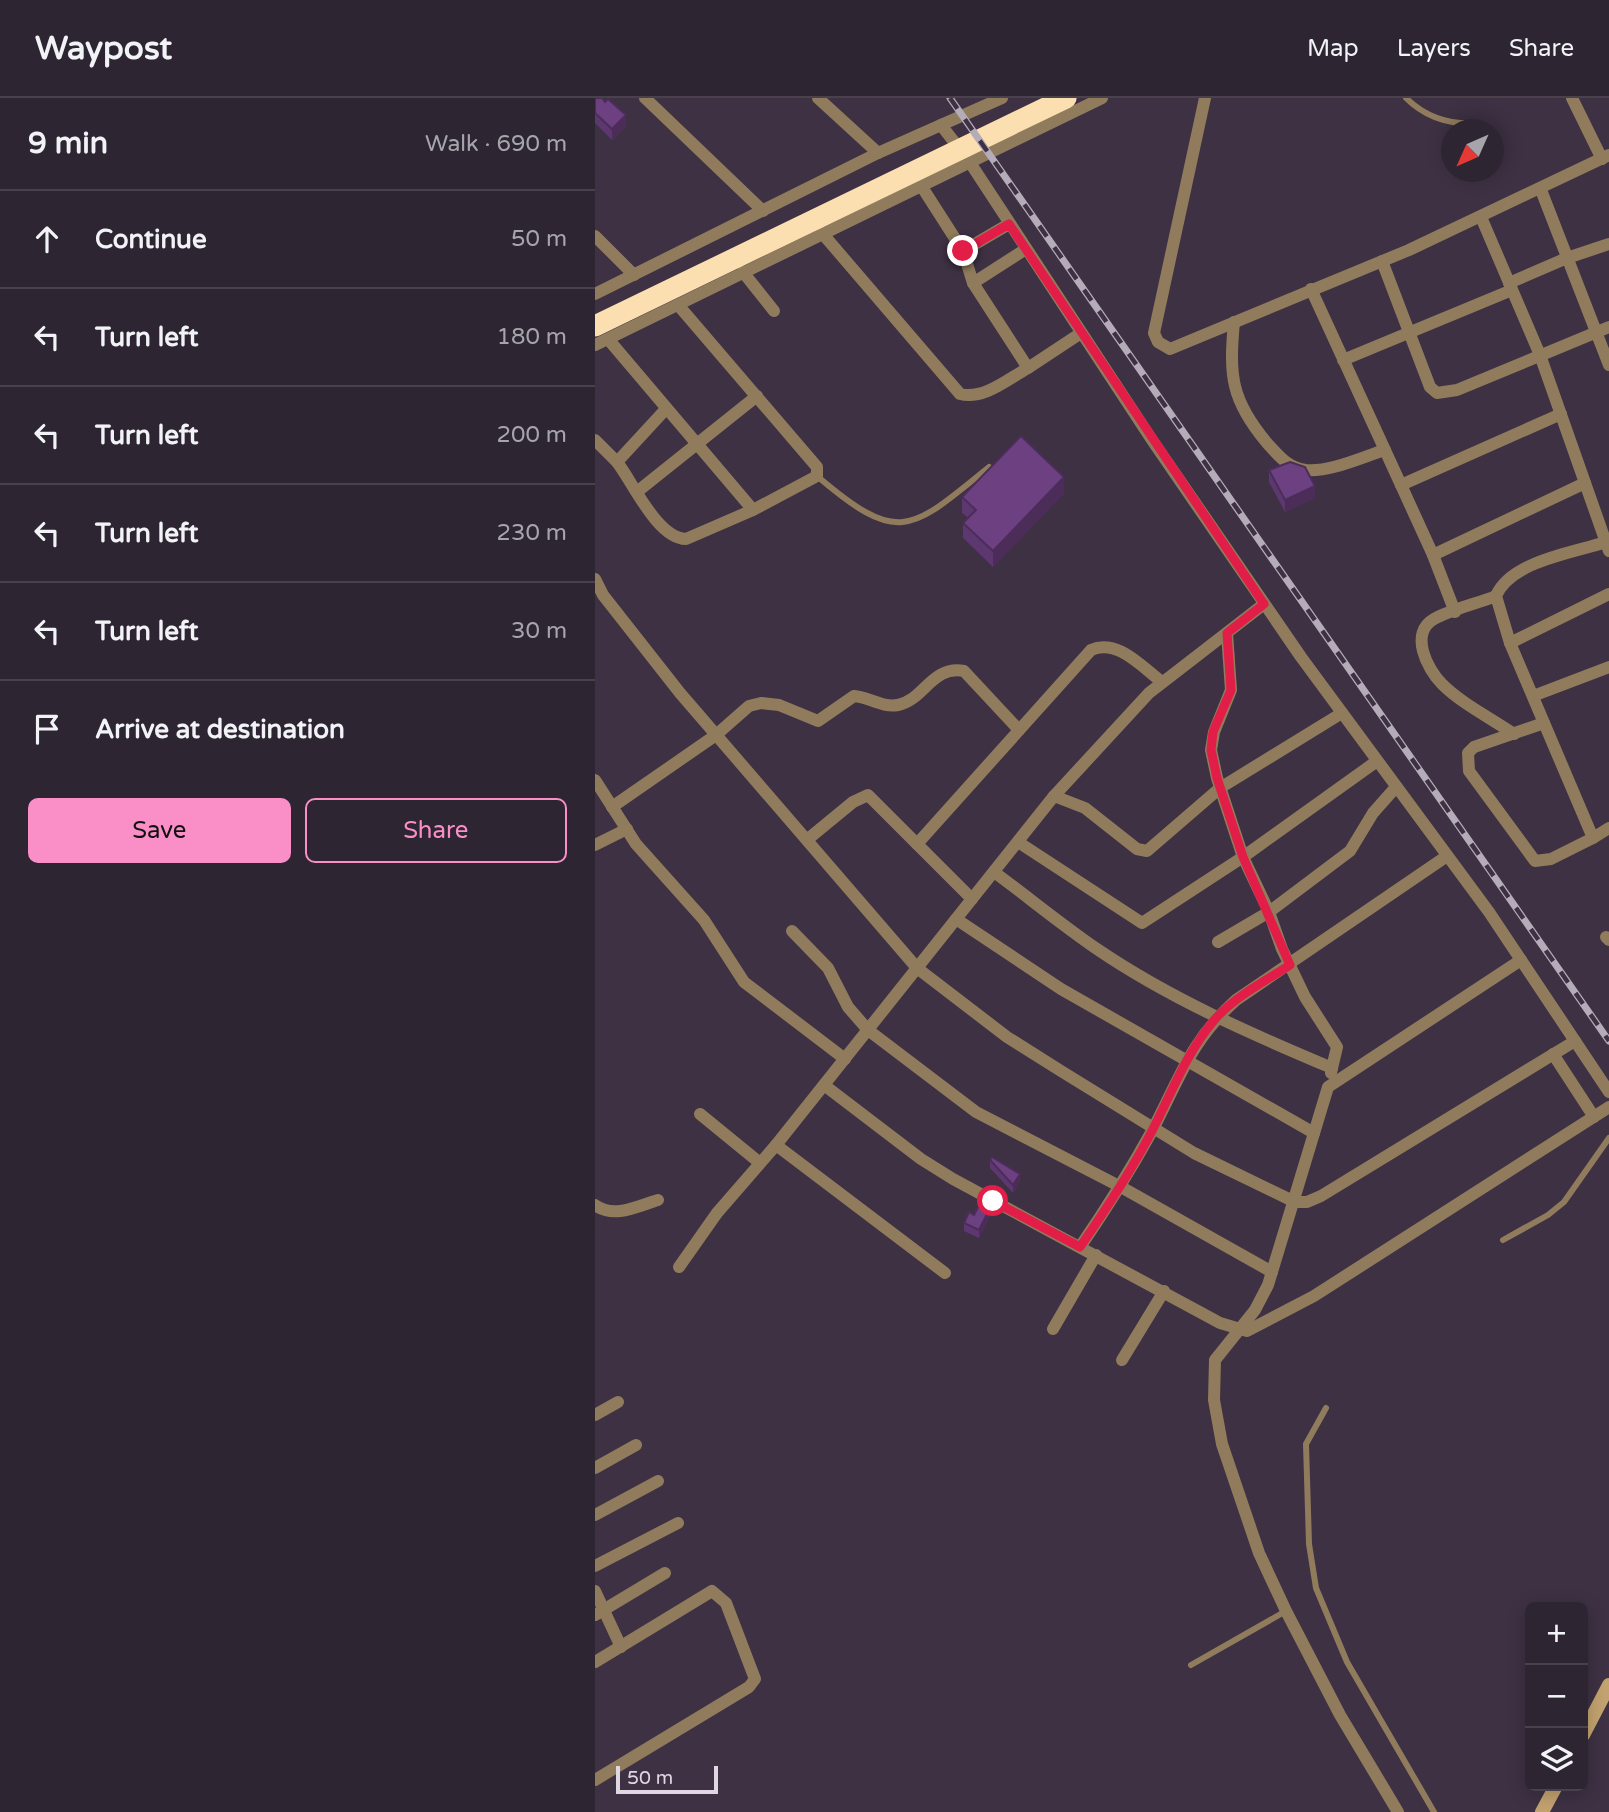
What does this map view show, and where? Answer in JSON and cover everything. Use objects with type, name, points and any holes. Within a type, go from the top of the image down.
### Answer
[{"type":"highway","points":[[601,332],[1066,98]]},
{"type":"main road","points":[[1587,1728],[1609,1685]]},
{"type":"main road","points":[[1542,1812],[1553,1791]]},
{"type":"street","points":[[645,98],[764,211]]},
{"type":"street","points":[[818,98],[878,153]]},
{"type":"street","points":[[595,294],[878,153],[1002,98]]},
{"type":"street","points":[[595,345],[601,332],[679,306],[822,233],[1102,98]]},
{"type":"street","points":[[1205,98],[1154,333],[1158,342],[1170,349],[1382,261],[1541,190],[1606,157],[1572,98]]},
{"type":"street","points":[[941,125],[969,161],[1081,333],[1264,604],[1521,960],[1609,1092]]},
{"type":"street","points":[[922,187],[963,251],[973,284],[1028,368]]},
{"type":"street","points":[[1541,190],[1567,258],[1603,331],[1609,365]]},
{"type":"street","points":[[1481,217],[1540,355],[1608,547],[1520,572],[1506,581],[1496,596],[1433,620],[1424,628],[1420,638],[1431,671],[1443,685],[1514,734]]},
{"type":"street","points":[[963,251],[1009,224]]},
{"type":"street","points":[[822,233],[960,394],[971,397],[983,393],[1028,368],[1081,333]]},
{"type":"street","points":[[595,236],[633,275]]},
{"type":"street","points":[[1343,360],[1410,332],[1567,258],[1609,244]]},
{"type":"street","points":[[973,284],[1026,249]]},
{"type":"street","points":[[1382,261],[1430,387],[1437,393],[1457,390],[1603,331]]},
{"type":"street","points":[[743,272],[774,311]]},
{"type":"street","points":[[1311,289],[1433,555],[1455,611]]},
{"type":"street","points":[[595,440],[617,462],[657,523],[677,539],[686,539],[753,510],[817,476],[817,467],[679,306]]},
{"type":"street","points":[[1234,322],[1231,361],[1239,405],[1254,428],[1289,465],[1318,470],[1385,450]]},
{"type":"street","points":[[601,332],[753,510]]},
{"type":"street","points":[[638,491],[757,396]]},
{"type":"street","points":[[617,462],[666,410]]},
{"type":"street","points":[[1401,485],[1561,414]]},
{"type":"street","points":[[1433,555],[1585,483]]},
{"type":"street","points":[[595,579],[599,598],[917,968],[1007,1037],[1153,1128],[1194,1153],[1295,1202],[1307,1202],[1321,1196],[1575,1041]]},
{"type":"street","points":[[1510,643],[1609,594]]},
{"type":"street","points":[[1496,596],[1510,643],[1593,838]]},
{"type":"street","points":[[679,1267],[717,1213],[776,1145],[1054,796],[1149,693],[1264,604]]},
{"type":"street","points":[[1227,633],[1231,690],[1213,732],[1211,750],[1220,788],[1243,857],[1290,965],[1305,997],[1337,1046],[1295,1202],[1272,1272],[1255,1310],[1215,1360],[1214,1384],[1222,1444],[1259,1553],[1286,1611],[1340,1715],[1398,1812]]},
{"type":"street","points":[[918,844],[1079,661],[1102,645],[1114,647],[1163,682]]},
{"type":"street","points":[[1533,696],[1609,667]]},
{"type":"street","points":[[612,807],[716,735],[749,706],[761,703],[779,705],[812,721],[825,719],[854,696],[884,705],[901,705],[944,670],[954,669],[964,671],[1019,730]]},
{"type":"street","points":[[1054,796],[1085,808],[1137,849],[1147,851],[1220,788],[1342,713]]},
{"type":"street","points":[[1544,723],[1474,747],[1468,753],[1469,771],[1535,860],[1551,859],[1609,828]]},
{"type":"street","points":[[1018,842],[1142,923],[1243,857],[1377,761]]},
{"type":"street","points":[[595,780],[651,862],[704,920],[744,982],[845,1059]]},
{"type":"street","points":[[1218,942],[1269,912],[1350,850],[1373,813],[1396,787]]},
{"type":"street","points":[[808,839],[853,802],[868,795],[972,900]]},
{"type":"street","points":[[595,845],[627,829]]},
{"type":"street","points":[[1080,1247],[1121,1187],[1153,1128],[1185,1059],[1217,1017],[1236,1000],[1447,856]]},
{"type":"street","points":[[994,872],[1097,949],[1217,1017],[1332,1068]]},
{"type":"street","points":[[956,919],[1061,989],[1314,1133]]},
{"type":"street","points":[[792,931],[828,968],[848,1007],[868,1030],[976,1112],[1121,1187],[1272,1272]]},
{"type":"street","points":[[1328,1087],[1521,960]]},
{"type":"street","points":[[1553,1054],[1594,1117]]},
{"type":"street","points":[[824,1085],[921,1159],[1220,1323],[1239,1330],[1260,1327],[1314,1296],[1609,1107]]},
{"type":"street","points":[[700,1114],[760,1163]]},
{"type":"street","points":[[776,1145],[945,1273]]},
{"type":"street","points":[[595,1205],[608,1212],[658,1200]]},
{"type":"street","points":[[1053,1329],[1096,1255]]},
{"type":"street","points":[[1122,1360],[1164,1291]]},
{"type":"street","points":[[595,1415],[618,1402]]},
{"type":"street","points":[[595,1468],[636,1445]]},
{"type":"street","points":[[595,1515],[658,1481]]},
{"type":"street","points":[[595,1566],[678,1523]]},
{"type":"street","points":[[599,1612],[665,1573]]},
{"type":"street","points":[[595,1591],[599,1612],[621,1647]]},
{"type":"street","points":[[595,1662],[712,1591],[726,1603],[755,1679],[749,1687],[595,1780]]},
{"type":"lane","points":[[1406,98],[1427,114],[1441,120]]},
{"type":"lane","points":[[817,476],[859,510],[879,520],[899,525],[914,522],[930,514],[989,467]]},
{"type":"lane","points":[[1503,1240],[1548,1215],[1564,1202],[1609,1138]]},
{"type":"lane","points":[[1326,1408],[1306,1444],[1309,1544],[1316,1588],[1347,1662],[1434,1812]]},
{"type":"lane","points":[[1191,1665],[1286,1611]]},
{"type":"building","points":[[595,98],[602,98],[605,102],[608,99],[626,115],[612,129],[595,113]]},
{"type":"building","points":[[1021,436],[1064,477],[993,551],[963,523],[976,510],[962,497]]},
{"type":"building","points":[[1290,462],[1305,467],[1315,486],[1285,500],[1269,470]]},
{"type":"building","points":[[992,1157],[1020,1174],[1013,1185],[990,1160]]},
{"type":"building","points":[[981,1201],[991,1206],[979,1230],[964,1223],[969,1212],[974,1215]]},
{"type":"railway","points":[[950,98],[1609,1041]]},
{"type":"route","points":[[963,251],[1009,224],[1264,604],[1227,633],[1231,690],[1213,732],[1211,750],[1217,778],[1243,857],[1290,965],[1236,1000],[1217,1017],[1185,1059],[1153,1128],[1121,1187],[1080,1247],[993,1201]]}]
